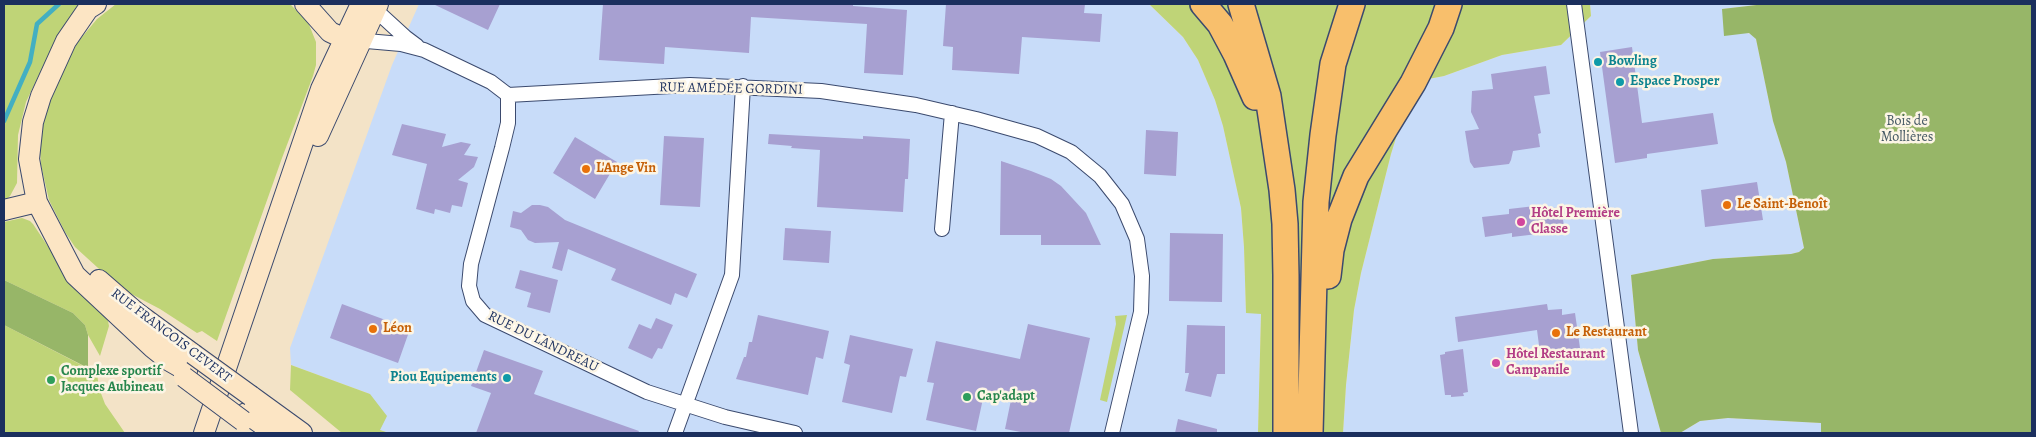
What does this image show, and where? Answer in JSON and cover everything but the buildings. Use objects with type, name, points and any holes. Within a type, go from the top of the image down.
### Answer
[{"type":"highway","points":[[1203,4],[1220,24],[1252,87],[1264,128],[1278,160]]},
{"type":"highway","points":[[1241,4],[1268,96],[1285,224],[1286,433]]},
{"type":"highway","points":[[1310,433],[1316,202],[1325,116],[1333,64],[1352,4]]},
{"type":"highway","points":[[1313,326],[1325,299],[1331,250],[1339,219],[1356,176],[1413,83],[1441,28],[1449,4]]},
{"type":"street","name":"RUE FRANCOIS CEVERT","points":[[96,4],[88,9],[66,41],[41,96],[33,122],[29,159],[37,202],[75,275],[168,360],[188,367]]},
{"type":"street","points":[[305,4],[330,32],[353,40],[402,44],[424,50]]},
{"type":"street","points":[[1574,4],[1631,433]]},
{"type":"street","points":[[204,433],[289,188],[321,89],[353,40],[371,5],[405,37],[424,50],[491,82],[508,94]]},
{"type":"street","name":"RUE AMÉDÉE GORDINI","points":[[508,94],[690,85],[820,91],[916,105],[952,113],[1038,136],[1071,152],[1100,176],[1122,204],[1137,239],[1142,276],[1141,312],[1112,433]]},
{"type":"street","points":[[675,433],[732,275],[743,86]]},
{"type":"street","name":"RUE DU LANDREAU","points":[[508,94],[508,123],[499,164],[471,264],[469,286],[473,301],[485,315],[647,392],[725,418],[795,433]]},
{"type":"street","points":[[942,229],[952,113]]},
{"type":"street","points":[[4,210],[37,202]]},
{"type":"street","name":"RUE FRANCOIS CEVERT","points":[[49,228],[88,271],[137,313],[188,367]]},
{"type":"street","points":[[188,367],[274,433]]},
{"type":"street","points":[[246,410],[259,433]]},
{"type":"street","points":[[246,410],[302,433]]},
{"type":"shaded area","points":[[419,4],[1149,4],[1183,37],[1198,60],[1215,100],[1223,126],[1241,208],[1246,313],[1261,313],[1258,433],[389,433],[380,430],[370,394],[291,365],[290,348],[392,65]]},
{"type":"shaded area","points":[[1590,4],[1765,4],[1722,9],[1746,33],[1752,34],[1756,39],[1773,121],[1786,162],[1804,248],[1799,252],[1791,254],[1713,259],[1631,275],[1638,350],[1661,433],[1343,433],[1354,310],[1361,273],[1401,122],[1423,80],[1444,76],[1502,55],[1561,45],[1591,16]]},
{"type":"shaded area","points":[[1728,418],[1822,423],[1821,433],[1680,433],[1700,421]]},
{"type":"green space","points":[[4,4],[83,4],[60,31],[26,102],[18,135],[17,183],[10,196],[4,202]]},
{"type":"green space","points":[[116,4],[290,4],[308,22],[316,42],[316,65],[313,76],[217,341],[202,331],[197,333],[160,309],[120,288],[75,247],[49,200],[41,165],[40,149],[48,101],[77,43],[97,19]]},
{"type":"green space","points":[[1149,4],[1590,4],[1591,16],[1561,45],[1502,55],[1444,76],[1423,80],[1401,122],[1361,273],[1354,310],[1343,433],[1258,433],[1261,314],[1246,313],[1241,208],[1223,126],[1215,100],[1198,60],[1183,37]]},
{"type":"green space","name":"Bois de Mollières","points":[[1765,4],[2032,4],[2032,433],[1821,433],[1821,423],[1728,418],[1700,421],[1680,433],[1661,433],[1638,350],[1631,275],[1713,259],[1791,254],[1799,252],[1804,248],[1786,162],[1773,121],[1756,39],[1749,33],[1724,36],[1722,9]]},
{"type":"green space","points":[[22,218],[33,224],[63,269],[107,316],[109,326],[100,356],[88,335],[85,325],[73,313],[4,280],[4,222]]},
{"type":"green space","points":[[4,280],[73,313],[85,325],[88,335],[88,368],[4,325]]},
{"type":"green space","points":[[1127,315],[1107,402],[1100,400],[1116,324],[1115,316]]},
{"type":"green space","name":"Complexe sportif Jacques Aubineau","points":[[4,325],[97,373],[99,388],[105,404],[125,433],[4,433]]},
{"type":"green space","points":[[291,365],[370,394],[387,416],[380,430],[389,433],[342,433],[290,390]]},
{"type":"waterway","points":[[4,121],[30,62],[37,24],[59,4]]},
{"type":"place","name":"Bowling","points":[[1598,62]]},
{"type":"place","name":"Espace Prosper","points":[[1620,82]]},
{"type":"place","name":"L'Ange Vin","points":[[586,169]]},
{"type":"place","name":"Le Saint-Benoît","points":[[1727,205]]},
{"type":"place","name":"Hôtel Première Classe","points":[[1521,222]]},
{"type":"place","name":"Léon","points":[[373,329]]},
{"type":"place","name":"Le Restaurant","points":[[1556,333]]},
{"type":"place","name":"Hôtel Restaurant Campanile","points":[[1496,363]]},
{"type":"place","name":"Piou Equipements","points":[[507,378]]},
{"type":"place","name":"Complexe sportif Jacques Aubineau","points":[[51,380]]},
{"type":"place","name":"Cap'adapt","points":[[967,397]]}]
